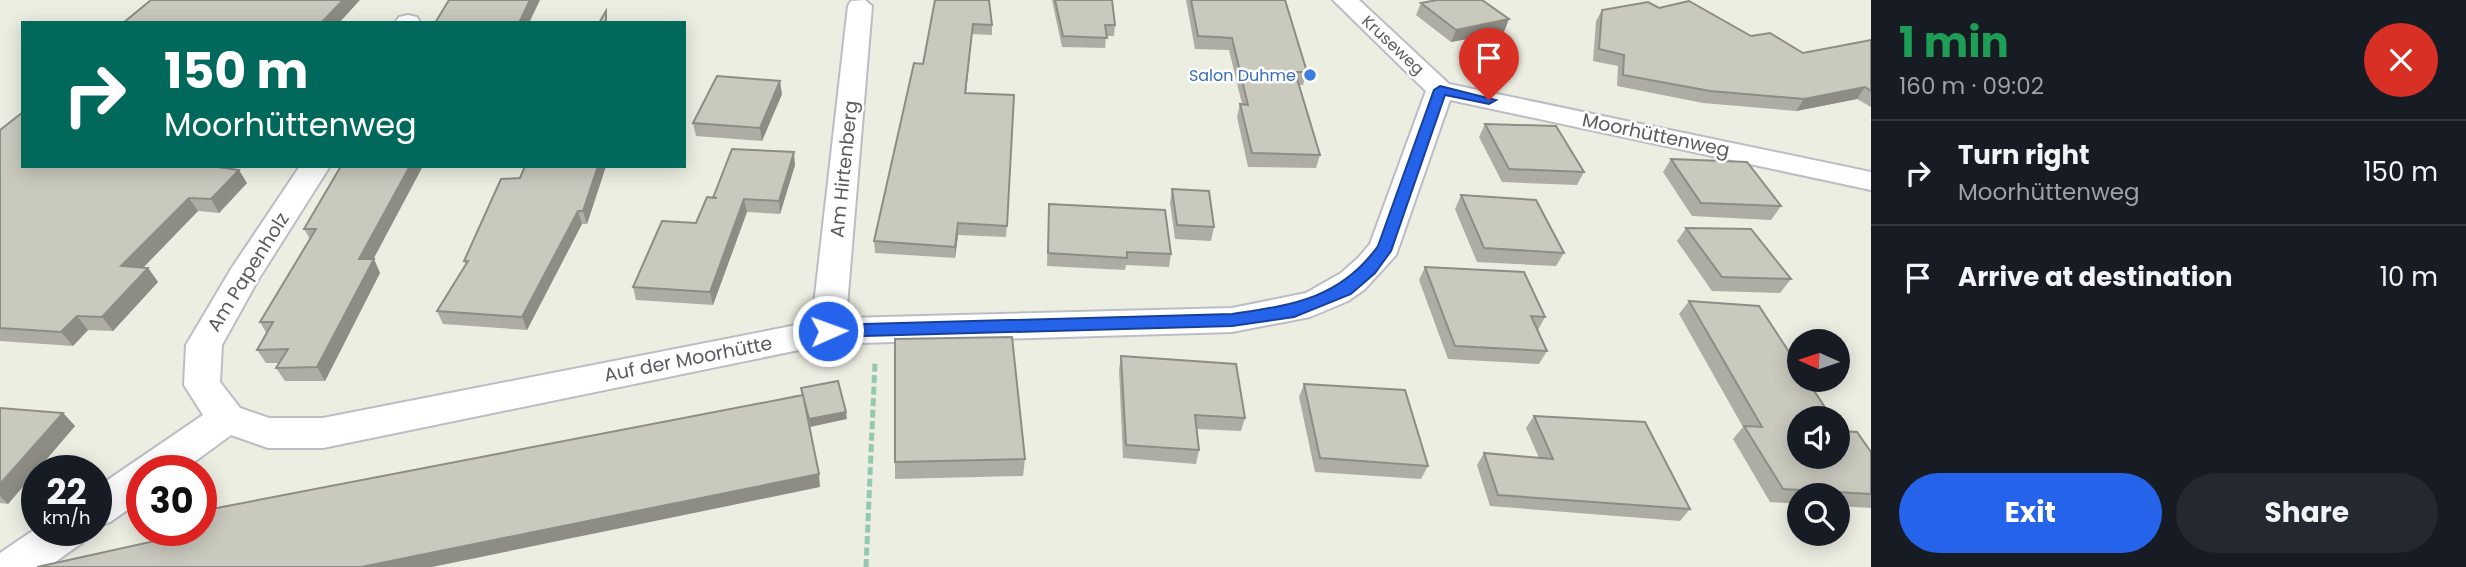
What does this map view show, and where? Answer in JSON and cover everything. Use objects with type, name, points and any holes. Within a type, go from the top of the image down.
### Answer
[{"type":"street","name":"Kruseweg","points":[[1345,0],[1440,90]]},
{"type":"street","name":"Am Hirtenberg","points":[[828,331],[860,6]]},
{"type":"street","name":"Moorhüttenweg","points":[[1440,90],[1871,180]]},
{"type":"street","name":"Auf der Moorhütte","points":[[227,418],[268,433],[323,433],[828,331],[1232,320],[1294,311],[1345,290],[1370,269],[1385,247],[1440,90]]},
{"type":"street","name":"Am Papenholz","points":[[227,418],[202,385],[204,345],[243,276],[314,168]]},
{"type":"street","points":[[175,455],[227,418]]},
{"type":"street","points":[[14,567],[44,546]]},
{"type":"path","points":[[828,331],[876,362],[866,567]]},
{"type":"building","points":[[151,0],[343,0],[323,21],[125,21]]},
{"type":"building","points":[[449,0],[530,0],[520,21],[436,21]]},
{"type":"building","points":[[935,0],[989,0],[992,25],[973,24],[965,93],[1014,95],[1007,226],[958,223],[955,247],[874,241],[914,63],[923,64]]},
{"type":"building","points":[[1055,0],[1112,0],[1115,25],[1105,25],[1107,38],[1063,36]]},
{"type":"building","points":[[1191,0],[1285,0],[1307,72],[1295,72],[1320,155],[1252,153],[1240,104],[1248,105],[1232,38],[1198,36]]},
{"type":"building","points":[[1437,0],[1482,0],[1509,19],[1456,30],[1421,3]]},
{"type":"building","points":[[1689,1],[1751,36],[1770,33],[1803,53],[1871,40],[1871,91],[1865,87],[1804,99],[1710,91],[1623,75],[1624,55],[1599,49],[1602,10],[1648,2],[1659,8]]},
{"type":"building","points":[[717,76],[780,81],[760,128],[693,123]]},
{"type":"building","points":[[21,114],[21,168],[239,170],[211,199],[189,198],[121,266],[148,268],[102,317],[77,316],[61,332],[0,328],[0,130]]},
{"type":"building","points":[[1485,124],[1556,126],[1584,172],[1509,169]]},
{"type":"building","points":[[732,149],[794,152],[779,201],[744,199],[710,292],[633,287],[662,221],[696,223],[707,197],[713,198]]},
{"type":"building","points":[[1671,159],[1747,162],[1781,206],[1701,203]]},
{"type":"building","points":[[340,168],[409,168],[359,259],[374,259],[317,367],[276,368],[288,349],[257,350],[273,322],[260,322],[316,229],[304,229]]},
{"type":"building","points":[[524,168],[597,168],[583,211],[578,211],[522,317],[437,311],[468,261],[464,261],[501,179],[520,178]]},
{"type":"building","points":[[1172,189],[1209,191],[1214,227],[1177,225]]},
{"type":"building","points":[[1461,195],[1536,200],[1564,253],[1484,248]]},
{"type":"building","points":[[1049,204],[1165,210],[1171,254],[1127,252],[1127,258],[1048,253]]},
{"type":"building","points":[[1686,228],[1751,229],[1791,279],[1722,277]]},
{"type":"building","points":[[1425,267],[1524,272],[1545,317],[1531,316],[1547,351],[1455,346]]},
{"type":"building","points":[[1689,301],[1759,306],[1787,349],[1787,392],[1815,392],[1824,406],[1787,406],[1787,469],[1850,469],[1850,432],[1857,432],[1871,452],[1871,494],[1850,493],[1850,483],[1787,483],[1787,489],[1783,489],[1744,426],[1762,427]]},
{"type":"building","points":[[1012,337],[1025,459],[895,462],[895,339]]},
{"type":"building","points":[[1121,356],[1236,364],[1245,418],[1195,415],[1199,450],[1126,445]]},
{"type":"building","points":[[838,381],[846,412],[809,419],[801,388]]},
{"type":"building","points":[[1304,384],[1405,390],[1428,466],[1320,458]]},
{"type":"building","points":[[803,395],[819,474],[361,567],[37,567],[132,546],[217,546],[217,508]]},
{"type":"building","points":[[0,408],[63,413],[26,455],[21,455],[21,460],[0,484]]},
{"type":"building","points":[[1534,416],[1645,422],[1690,509],[1498,495],[1484,453],[1553,459]]},
{"type":"place","name":"Salon Duhme","points":[[1310,75]]},
{"type":"route","points":[[828,331],[1232,320],[1294,311],[1345,290],[1370,269],[1385,247],[1440,90],[1489,100]]}]
